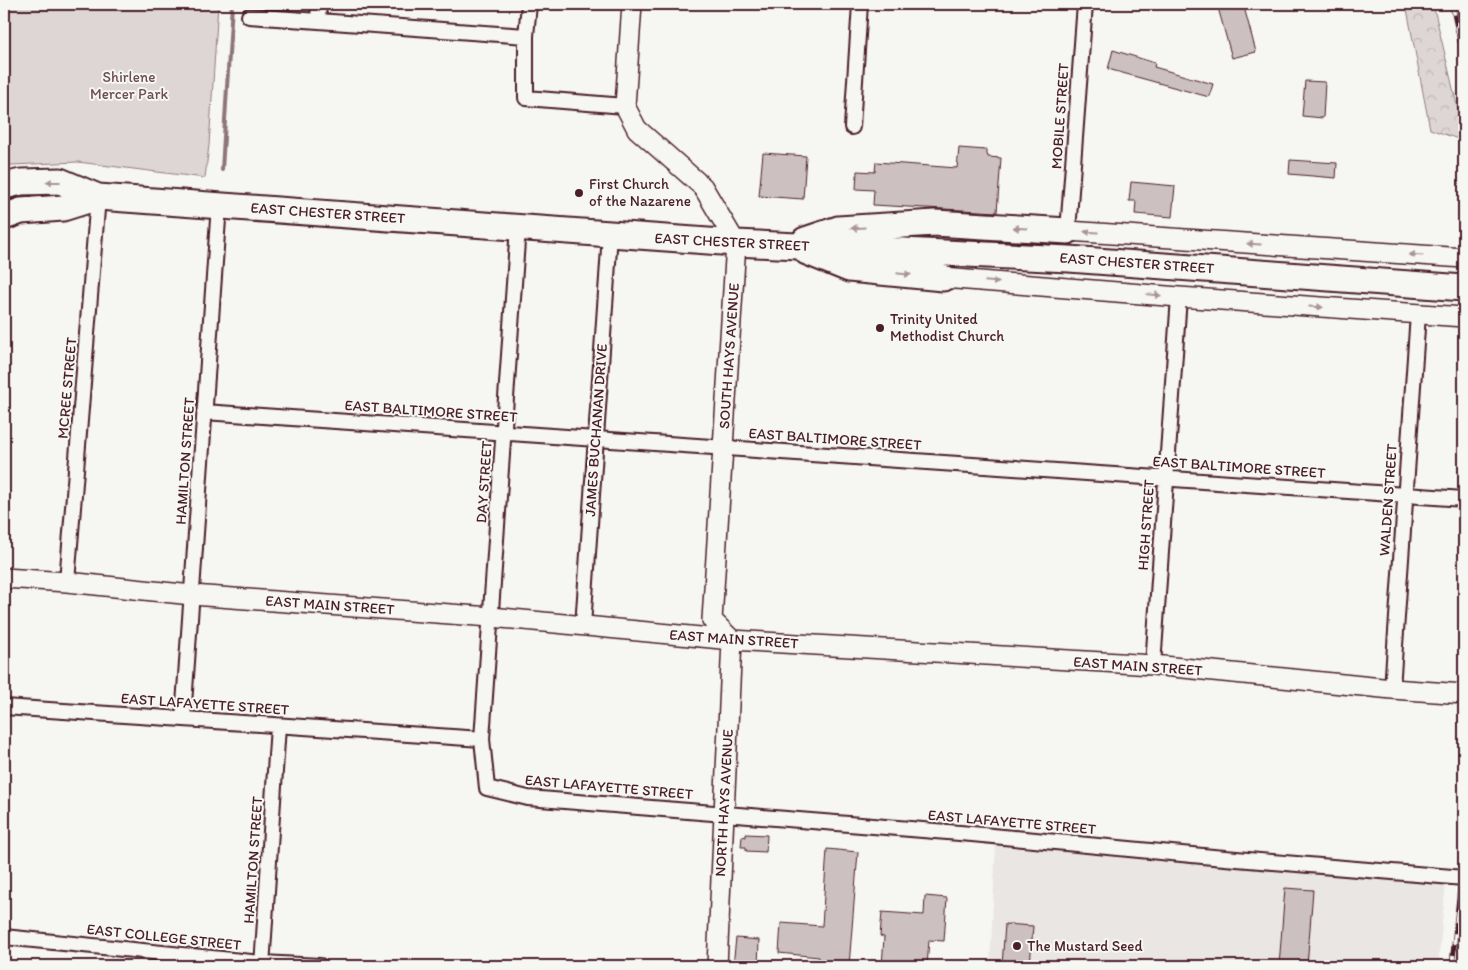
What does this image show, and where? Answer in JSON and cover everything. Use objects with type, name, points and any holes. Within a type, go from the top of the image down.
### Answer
[{"type":"highway","name":"EAST CHESTER STREET","points":[[4,186],[20,182],[60,181],[98,197],[736,243],[1044,257],[1464,288]]},
{"type":"highway","points":[[4,217],[21,211],[63,208],[98,197]]},
{"type":"highway","points":[[790,245],[838,229],[935,223],[1068,230]]},
{"type":"highway","points":[[790,245],[849,269],[943,278]]},
{"type":"street","points":[[318,20],[319,4]]},
{"type":"street","points":[[529,4],[526,36],[526,98],[625,106]]},
{"type":"street","points":[[632,4],[625,106],[638,129],[703,187],[736,243]]},
{"type":"street","points":[[852,126],[860,4]]},
{"type":"street","name":"MOBILE STREET","points":[[1068,230],[1085,4]]},
{"type":"street","points":[[249,16],[526,36]]},
{"type":"street","name":"MCREE STREET","points":[[67,582],[98,197]]},
{"type":"street","name":"HAMILTON STREET","points":[[183,719],[219,205]]},
{"type":"street","name":"DAY STREET","points":[[482,740],[518,226]]},
{"type":"street","points":[[1068,230],[1464,258]]},
{"type":"street","name":"JAMES BUCHANAN DRIVE","points":[[582,626],[610,234]]},
{"type":"street","name":"SOUTH HAYS AVENUE","points":[[732,640],[712,620],[736,243]]},
{"type":"street","points":[[943,278],[1464,317]]},
{"type":"street","name":"HIGH STREET","points":[[1153,665],[1179,297]]},
{"type":"street","name":"WALDEN STREET","points":[[1392,689],[1418,314]]},
{"type":"street","name":"EAST BALTIMORE STREET","points":[[204,412],[1464,499]]},
{"type":"street","name":"EAST MAIN STREET","points":[[4,578],[67,582],[192,595],[491,617],[732,640],[1153,665],[1392,689],[1464,694]]},
{"type":"street","name":"NORTH HAYS AVENUE","points":[[716,966],[732,640]]},
{"type":"street","name":"EAST LAFAYETTE STREET","points":[[4,707],[482,740],[487,788],[528,798],[972,834],[1464,878]]},
{"type":"street","name":"HAMILTON STREET","points":[[262,965],[278,726]]},
{"type":"street","name":"EAST COLLEGE STREET","points":[[4,937],[262,965],[320,966]]},
{"type":"shaded area","points":[[996,842],[1446,882],[1438,966],[990,966]]},
{"type":"green space","name":"Shirlene Mercer Park","points":[[4,4],[218,4],[209,145],[205,178],[78,162],[4,167]]},
{"type":"green space","points":[[238,4],[313,4],[313,12],[238,6]]},
{"type":"green space","points":[[1406,4],[1433,4],[1464,141],[1430,129]]},
{"type":"building","points":[[1217,4],[1231,4],[1232,10],[1244,7],[1256,52],[1232,58]]},
{"type":"building","points":[[1113,50],[1155,63],[1154,67],[1213,84],[1209,97],[1108,69]]},
{"type":"building","points":[[1305,81],[1325,82],[1323,118],[1302,116]]},
{"type":"building","points":[[959,148],[986,150],[988,157],[1001,158],[997,212],[873,205],[874,190],[856,189],[857,171],[875,172],[876,162],[957,168]]},
{"type":"building","points":[[763,153],[806,156],[803,199],[759,196]]},
{"type":"building","points":[[1290,160],[1337,163],[1336,178],[1289,174]]},
{"type":"building","points":[[1131,182],[1175,186],[1172,217],[1135,214],[1136,201],[1129,201]]},
{"type":"building","points":[[746,834],[767,835],[766,852],[746,851],[746,847],[741,847],[742,836],[746,837]]},
{"type":"building","points":[[827,849],[858,852],[849,966],[819,965],[819,957],[779,953],[781,923],[822,926]]},
{"type":"building","points":[[1285,888],[1313,890],[1307,966],[1279,966]]},
{"type":"building","points":[[925,896],[947,898],[944,941],[929,940],[927,966],[882,966],[884,937],[880,936],[882,912],[924,915]]},
{"type":"building","name":"The Mustard Seed","points":[[1005,924],[1033,926],[1030,966],[1002,966]]},
{"type":"building","points":[[736,938],[759,940],[758,966],[733,966]]},
{"type":"waterway","points":[[222,170],[232,4]]},
{"type":"railway","points":[[1452,4],[1464,58]]},
{"type":"railway","points":[[1452,966],[1464,851]]},
{"type":"place","name":"First Church of the Nazarene","points":[[579,193]]},
{"type":"place","name":"Trinity United Methodist Church","points":[[880,328]]},
{"type":"place","name":"The Mustard Seed","points":[[1017,946]]}]
